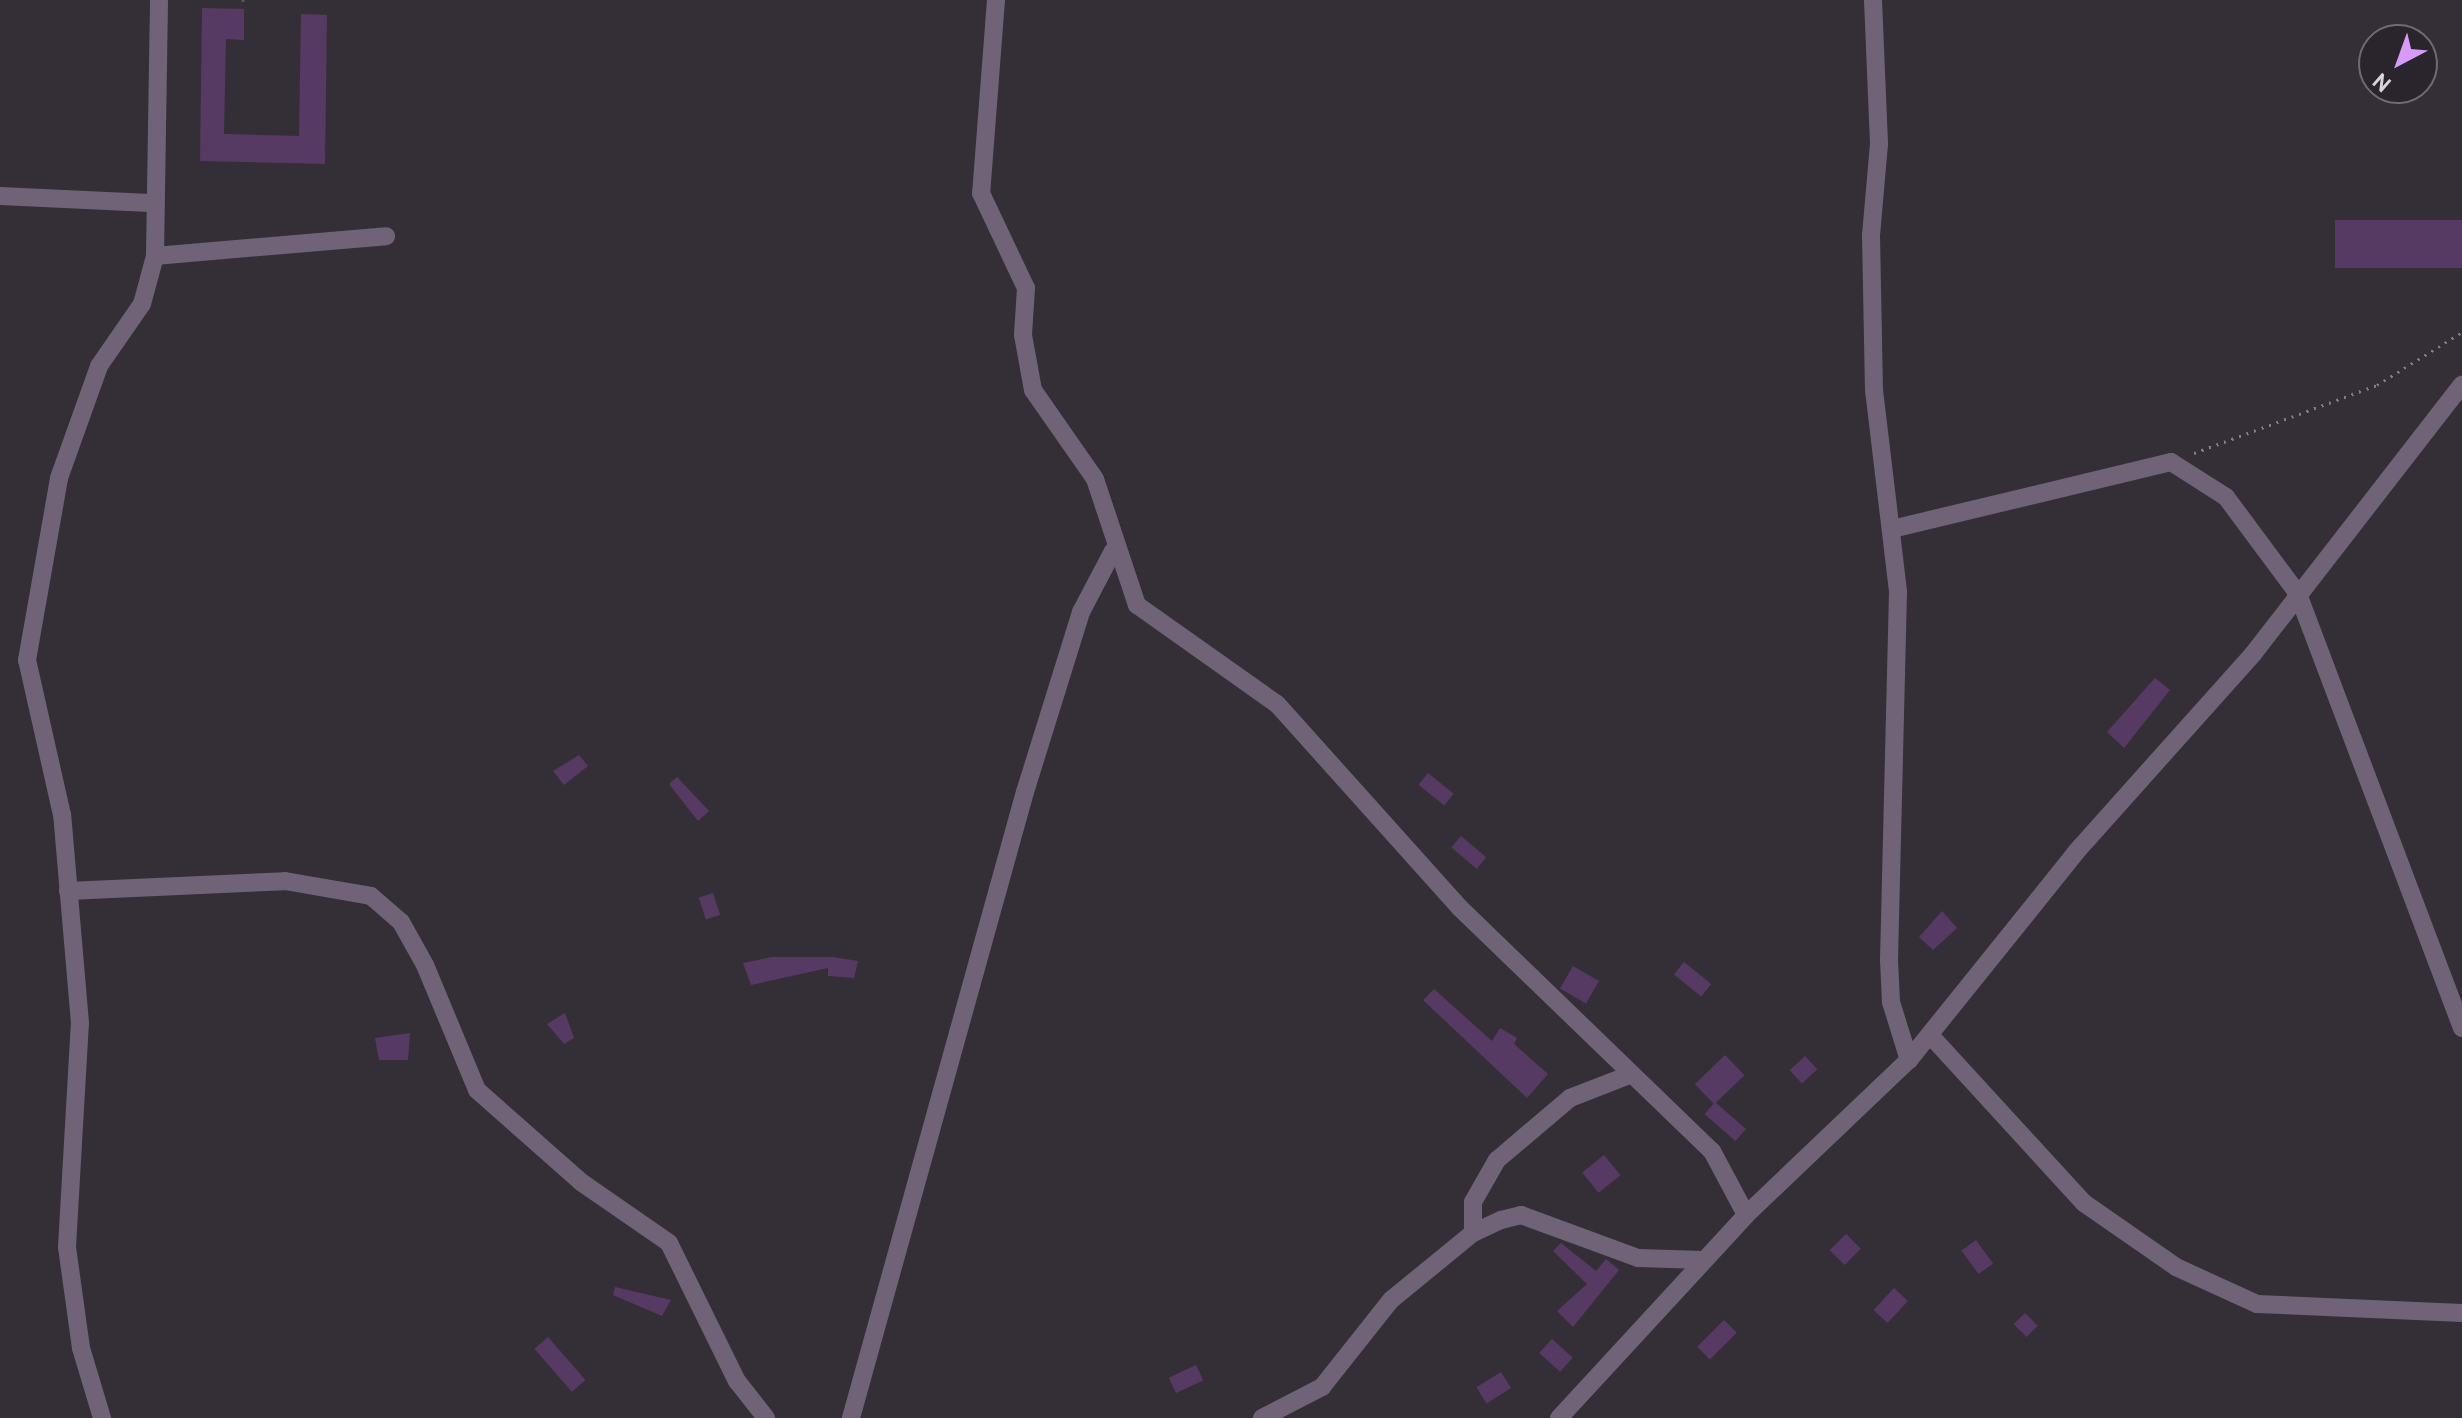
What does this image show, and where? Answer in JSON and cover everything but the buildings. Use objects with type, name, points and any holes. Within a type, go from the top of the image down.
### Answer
[{"type":"street","points":[[102,1418],[81,1348],[67,1247],[80,1023],[62,815],[27,660],[59,478],[99,366],[142,304],[155,256],[150,203],[159,0]]},
{"type":"street","points":[[996,0],[981,193],[1026,288],[1023,335],[1033,390],[1095,479],[1113,551],[1137,605],[1154,623],[1221,659],[1277,704],[1460,908],[1712,1151],[1746,1215]]},
{"type":"street","points":[[1873,0],[1879,144],[1871,235],[1874,390],[1898,592],[1889,960],[1891,1002],[1909,1060]]},
{"type":"street","points":[[0,196],[150,203]]},
{"type":"street","points":[[155,256],[386,236]]},
{"type":"street","points":[[1559,1418],[1746,1215],[1909,1060],[2298,594],[2462,385]]},
{"type":"street","points":[[1892,529],[2171,462],[2226,497],[2298,594],[2462,1028]]},
{"type":"street","points":[[851,1418],[1025,792],[1081,612],[1113,551]]},
{"type":"street","points":[[68,891],[285,881],[371,896],[413,943],[477,1090],[581,1182],[669,1243],[737,1381],[766,1418]]},
{"type":"street","points":[[1930,1035],[2084,1203],[2176,1267],[2257,1304],[2462,1313]]},
{"type":"street","points":[[1473,1233],[1473,1202],[1497,1160],[1570,1098],[1632,1074]]},
{"type":"street","points":[[1262,1418],[1322,1387],[1391,1300],[1473,1233],[1521,1215],[1638,1258],[1703,1260]]},
{"type":"path","points":[[2171,462],[2377,385],[2462,332]]}]
